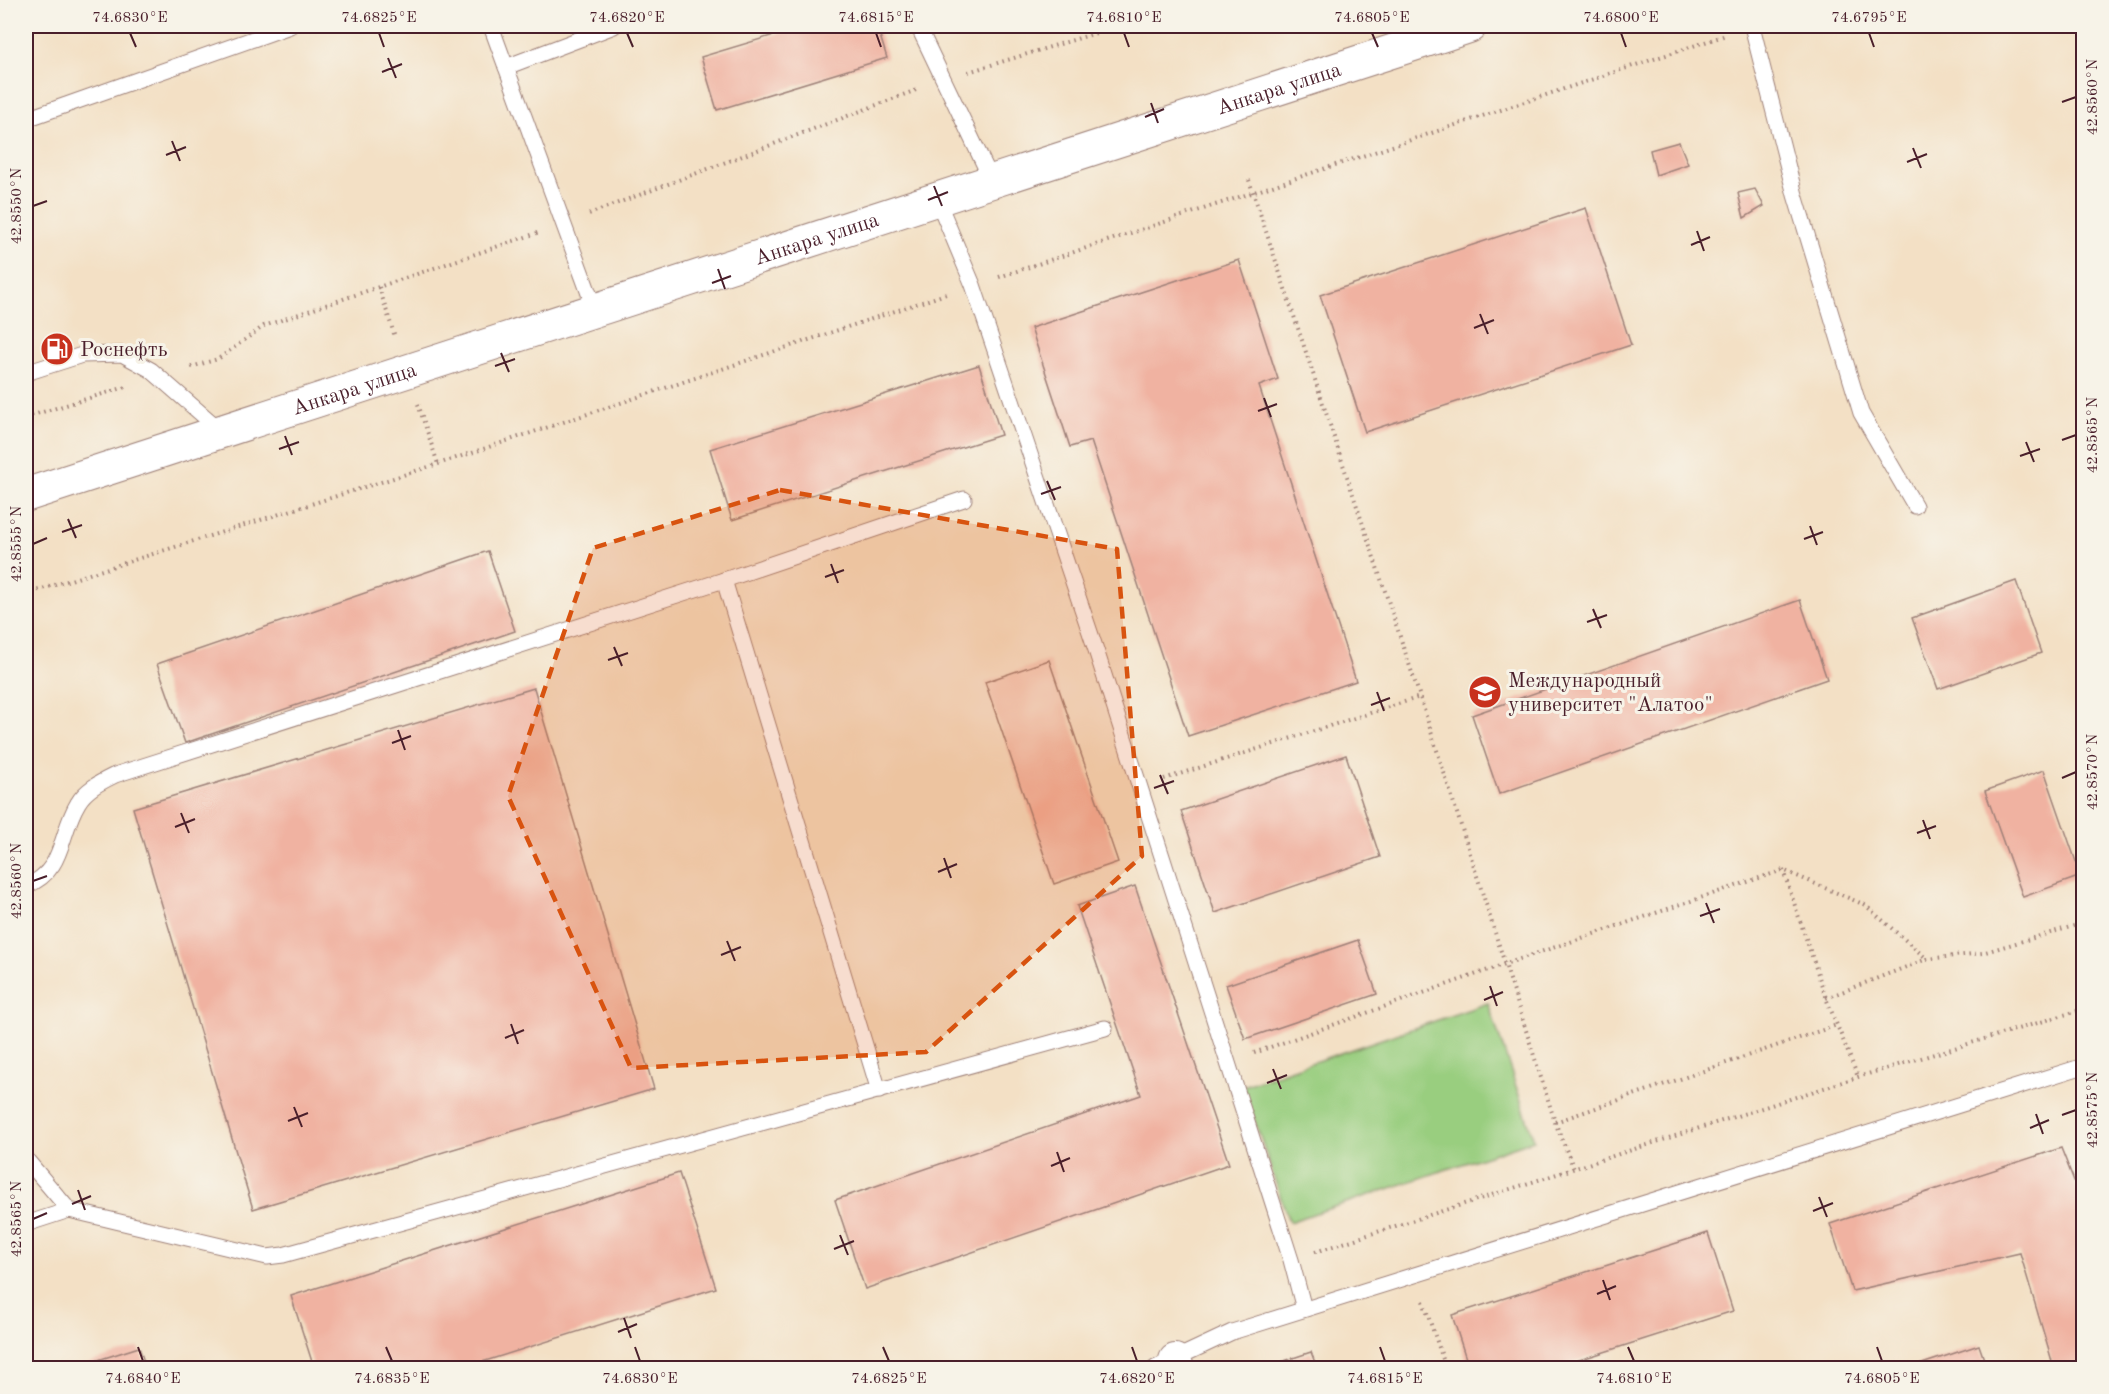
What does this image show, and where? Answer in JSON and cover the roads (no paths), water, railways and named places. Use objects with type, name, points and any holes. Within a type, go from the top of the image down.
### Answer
[{"type":"main road","name":"Анкара улица","points":[[26,495],[992,181],[1416,34],[1470,26]]},
{"type":"lane","points":[[26,115],[35,116],[290,26]]},
{"type":"lane","points":[[491,26],[595,310]]},
{"type":"lane","points":[[507,67],[614,26]]},
{"type":"lane","points":[[918,26],[992,181]]},
{"type":"lane","points":[[1752,26],[1795,195],[1861,413],[1915,506]]},
{"type":"lane","points":[[937,199],[973,285],[1140,786],[1291,1260],[1304,1310]]},
{"type":"lane","points":[[26,373],[82,355],[122,354],[151,370],[221,431]]},
{"type":"lane","points":[[26,886],[41,880],[52,868],[78,802],[94,786],[115,775],[724,580],[963,499]]},
{"type":"lane","points":[[724,580],[879,1091]]},
{"type":"lane","points":[[26,1224],[69,1210],[267,1257],[283,1255],[1105,1028]]},
{"type":"lane","points":[[1169,1366],[1232,1332],[2084,1066]]},
{"type":"lane","points":[[26,1159],[69,1210]]},
{"type":"place","name":"Роснефть","points":[[57,349]]},
{"type":"place","name":"Международный университет \"Алатоо\"","points":[[1485,692]]}]
